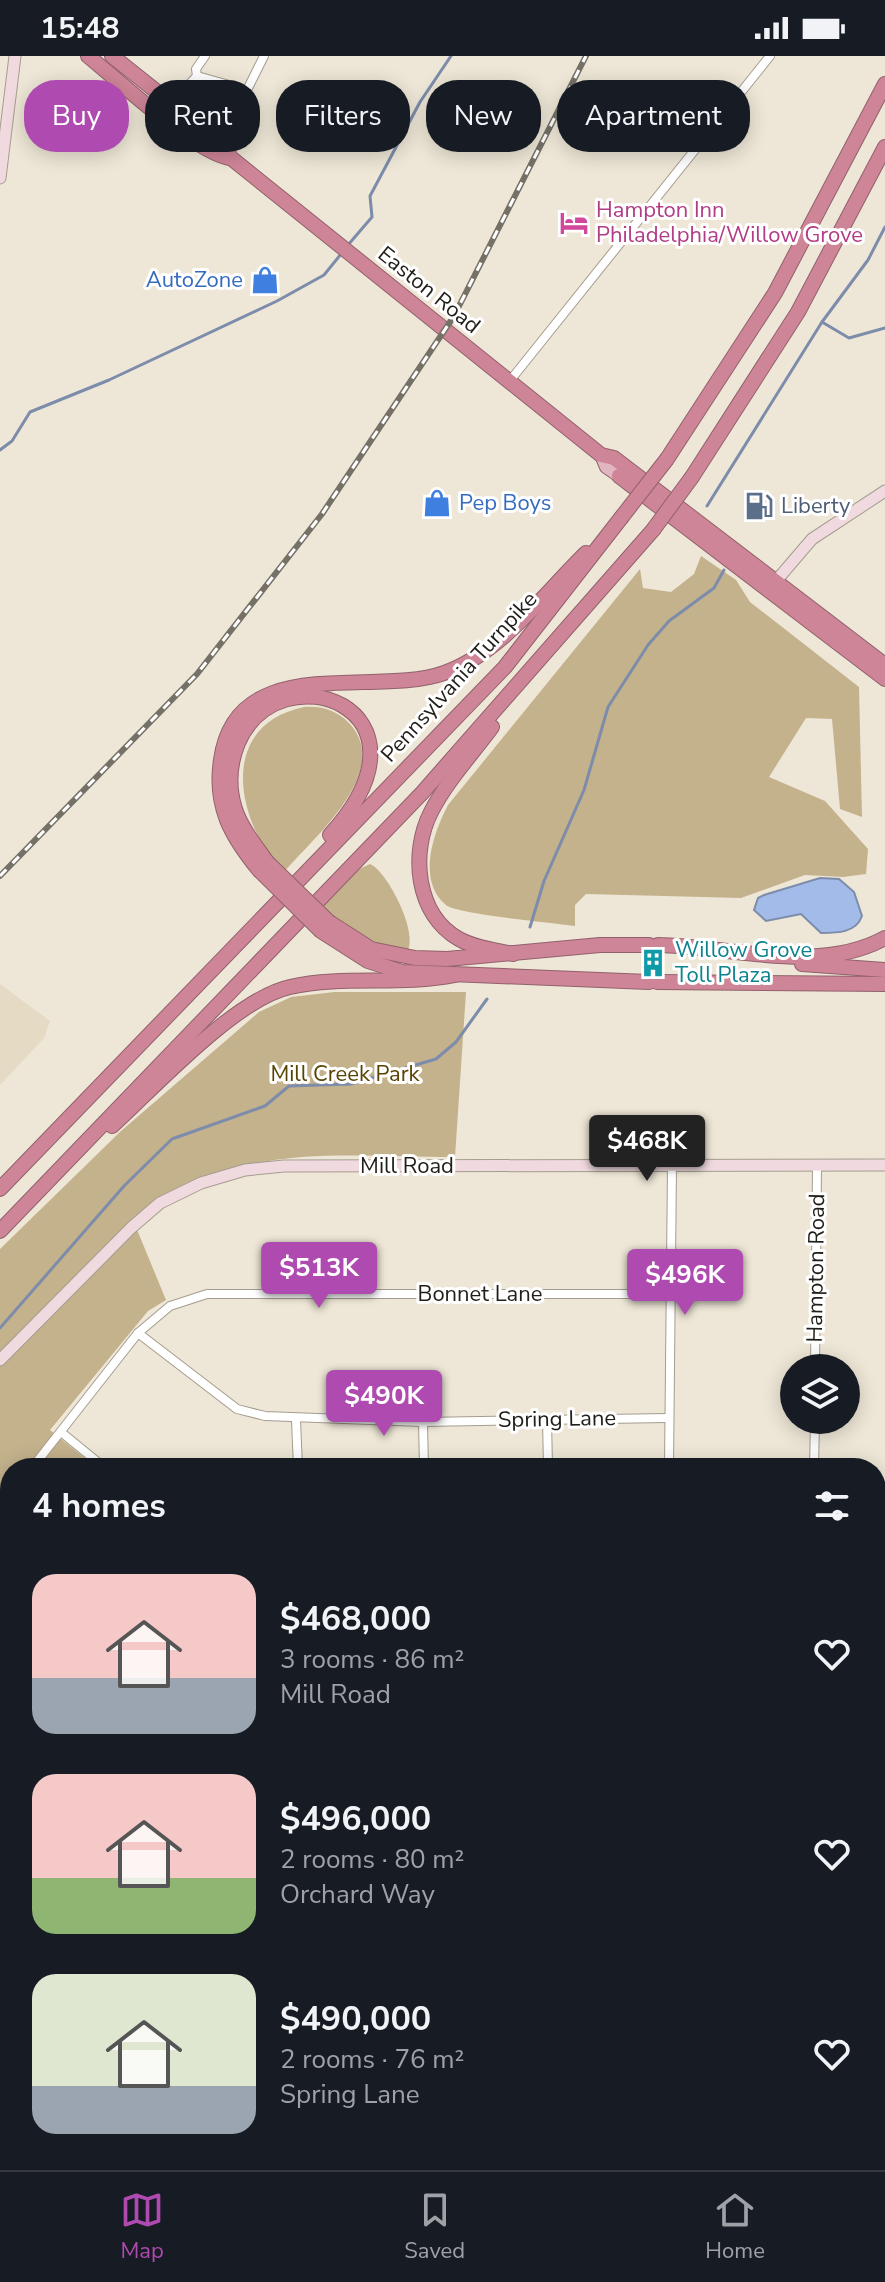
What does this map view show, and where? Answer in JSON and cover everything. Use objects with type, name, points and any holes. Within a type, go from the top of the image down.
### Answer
[{"type":"highway","name":"Easton Road","points":[[88,56],[197,143],[218,157],[231,158]]},
{"type":"highway","name":"Easton Road","points":[[112,56],[145,83]]},
{"type":"highway","name":"Pennsylvania Turnpike","points":[[0,1189],[505,667],[667,459],[775,293],[885,84]]},
{"type":"highway","points":[[2,1229],[422,793],[653,530],[692,477],[798,312],[885,147]]},
{"type":"highway","name":"Easton Road","points":[[228,152],[231,158],[337,245],[601,455],[614,458],[884,675]]},
{"type":"highway","name":"Easton Road","points":[[619,476],[772,586]]},
{"type":"highway","points":[[621,518],[488,650],[465,664],[422,678],[294,686],[273,691],[256,702],[228,735],[221,760],[219,790],[227,824],[263,866],[325,926],[383,967],[455,975],[504,973],[575,981],[885,984]]},
{"type":"highway","points":[[513,954],[466,943],[438,921],[423,890],[420,850],[433,809],[547,653]]},
{"type":"highway","points":[[263,866],[235,811],[229,785],[235,750],[250,722],[276,702],[309,696],[334,702],[348,709],[365,730],[372,750],[370,772],[341,823],[303,864],[271,908]]},
{"type":"highway","points":[[325,926],[371,949],[392,955],[447,959],[600,945],[653,945],[788,956],[848,953],[885,938]]},
{"type":"highway","points":[[788,956],[802,964],[885,970]]},
{"type":"highway","points":[[2,1229],[203,1043],[257,1001],[288,988],[316,983],[420,982],[455,975]]},
{"type":"main road","name":"Easton Road","points":[[601,455],[606,467],[619,476]]},
{"type":"street","points":[[0,178],[15,56]]},
{"type":"street","points":[[197,76],[196,69],[205,56]]},
{"type":"street","points":[[197,76],[247,90],[264,56]]},
{"type":"street","points":[[509,382],[770,56]]},
{"type":"street","points":[[193,80],[197,76]]},
{"type":"street","points":[[772,586],[812,539],[885,491]]},
{"type":"street","points":[[669,1458],[672,1165]]},
{"type":"street","name":"Mill Road","points":[[0,1360],[131,1228],[160,1203],[201,1183],[245,1170],[284,1166],[885,1165]]},
{"type":"street","name":"Hampton Road","points":[[815,1354],[817,1167]]},
{"type":"street","name":"Bonnet Lane","points":[[40,1458],[138,1333],[170,1306],[207,1294],[670,1294]]},
{"type":"street","name":"Spring Lane","points":[[138,1333],[237,1409],[296,1420],[423,1422],[668,1418]]},
{"type":"street","points":[[547,1419],[548,1458]]},
{"type":"street","points":[[296,1420],[298,1458]]},
{"type":"street","points":[[423,1422],[424,1458]]},
{"type":"street","points":[[61,1432],[93,1458]]},
{"type":"street","points":[[814,1458],[815,1434]]},
{"type":"shaded area","points":[[0,984],[50,1021],[44,1038],[0,1085]]},
{"type":"green space","points":[[701,556],[736,580],[750,602],[859,687],[862,817],[840,809],[832,719],[806,718],[769,777],[825,801],[868,849],[866,874],[843,877],[805,875],[741,898],[586,894],[575,905],[575,926],[486,915],[446,905],[432,883],[430,856],[448,805],[640,569],[643,588],[671,592],[694,574]]},
{"type":"green space","points":[[304,707],[328,710],[349,723],[360,742],[362,762],[345,802],[284,872],[266,850],[249,816],[243,775],[253,740],[265,725],[282,714]]},
{"type":"green space","points":[[370,864],[385,879],[400,904],[409,932],[407,952],[381,947],[318,908],[355,871]]},
{"type":"green space","name":"Mill Creek Park","points":[[334,992],[466,992],[455,1157],[287,1158],[210,1176],[172,1194],[133,1220],[166,1300],[148,1311],[50,1430],[85,1458],[0,1458],[0,1249],[121,1131],[259,1012],[291,997]]},
{"type":"water","points":[[820,878],[839,879],[854,892],[862,916],[851,929],[821,933],[801,914],[766,921],[754,910],[758,898],[764,895]]},
{"type":"waterway","points":[[348,245],[372,217],[370,196],[420,102],[451,56]]},
{"type":"waterway","points":[[707,506],[822,322],[868,260],[885,227]]},
{"type":"waterway","points":[[0,450],[12,441],[30,412],[109,380],[277,301],[324,275],[341,254]]},
{"type":"waterway","points":[[822,322],[849,338],[885,328]]},
{"type":"waterway","points":[[530,927],[544,881],[584,790],[608,707],[648,645],[669,621],[714,588],[724,570]]},
{"type":"waterway","points":[[0,1328],[124,1186],[172,1139],[265,1106],[289,1086],[351,1084],[436,1059],[456,1042],[487,999]]},
{"type":"railway","points":[[0,876],[197,674],[322,514],[454,316],[586,56]]},
{"type":"place","name":"Hampton Inn Philadelphia/Willow Grove","points":[[574,223]]},
{"type":"place","name":"AutoZone","points":[[265,280]]},
{"type":"place","name":"Pep Boys","points":[[437,503]]},
{"type":"place","name":"Liberty","points":[[759,506]]},
{"type":"place","name":"Willow Grove Toll Plaza","points":[[653,963]]}]
